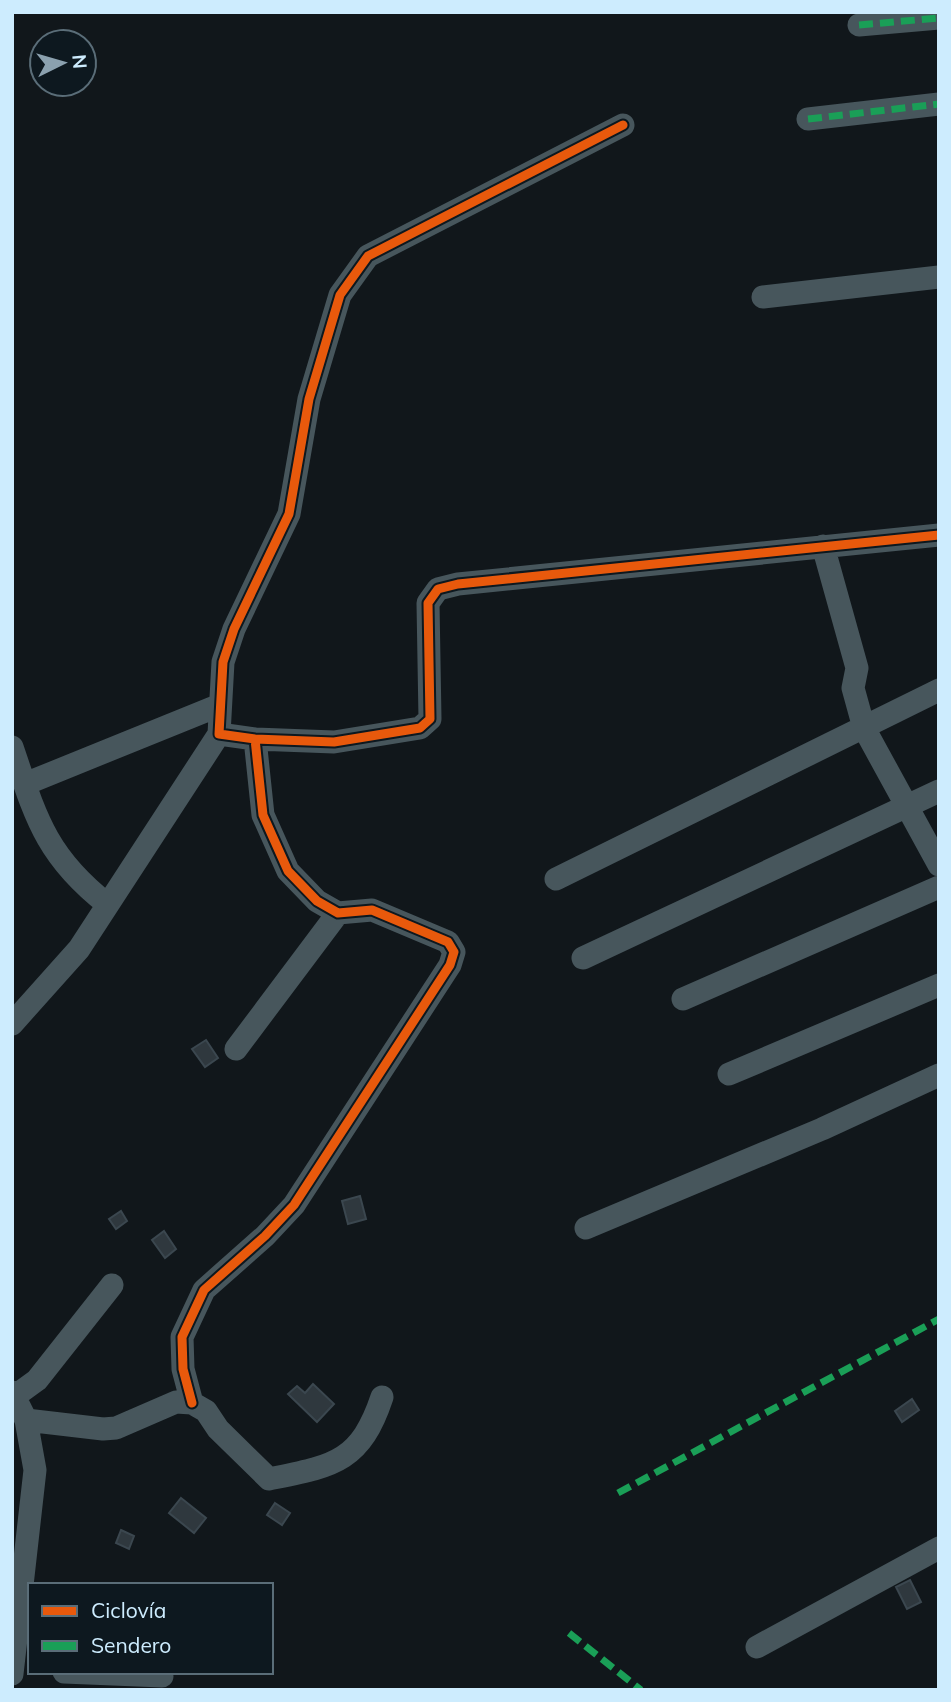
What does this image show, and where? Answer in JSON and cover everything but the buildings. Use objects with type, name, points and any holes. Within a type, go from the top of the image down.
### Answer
[{"type":"street","points":[[859,25],[939,18]]},
{"type":"street","points":[[808,119],[939,104]]},
{"type":"street","points":[[12,1024],[79,949],[219,734],[223,662],[234,629],[289,514],[309,399],[340,295],[368,256],[623,125]]},
{"type":"street","points":[[763,297],[939,277]]},
{"type":"street","points":[[219,734],[255,739],[334,742],[420,728],[430,719],[428,603],[438,589],[497,579],[939,534]]},
{"type":"street","points":[[823,546],[857,668],[853,688],[864,728],[905,808],[939,865]]},
{"type":"street","points":[[556,879],[939,690]]},
{"type":"street","points":[[25,784],[220,705]]},
{"type":"street","points":[[192,1403],[183,1369],[182,1336],[204,1290],[265,1236],[294,1205],[450,965],[454,952],[448,942],[372,910],[338,913],[317,901],[288,871],[263,815],[255,739]]},
{"type":"street","points":[[12,747],[39,825],[61,862],[107,904]]},
{"type":"street","points":[[583,958],[939,791]]},
{"type":"street","points":[[683,999],[939,887]]},
{"type":"street","points":[[236,1049],[338,913]]},
{"type":"street","points":[[729,1074],[939,985]]},
{"type":"street","points":[[586,1228],[822,1129],[939,1075]]},
{"type":"street","points":[[12,1674],[35,1470],[26,1420],[14,1394],[37,1380],[112,1285]]},
{"type":"street","points":[[26,1420],[103,1429],[116,1428],[176,1402],[192,1403],[206,1411],[218,1429],[269,1479],[343,1458],[371,1428],[382,1397]]},
{"type":"street","points":[[757,1647],[939,1548]]},
{"type":"street","points":[[14,1651],[28,1667]]},
{"type":"street","points":[[113,1674],[162,1676]]},
{"type":"marked path","points":[[859,25],[939,18]]},
{"type":"marked path","points":[[808,119],[939,104]]},
{"type":"marked path","points":[[618,1493],[939,1319]]},
{"type":"marked path","points":[[569,1633],[641,1690]]},
{"type":"cycle path","points":[[623,125],[368,256],[340,295],[309,399],[289,514],[234,629],[223,662],[219,734],[255,739],[334,742],[420,728],[430,719],[428,603],[438,589],[458,584],[939,535]]},
{"type":"cycle path","points":[[192,1403],[183,1369],[182,1337],[204,1290],[265,1236],[294,1205],[450,965],[454,952],[448,942],[372,910],[338,913],[317,901],[288,871],[263,815],[255,739]]}]
